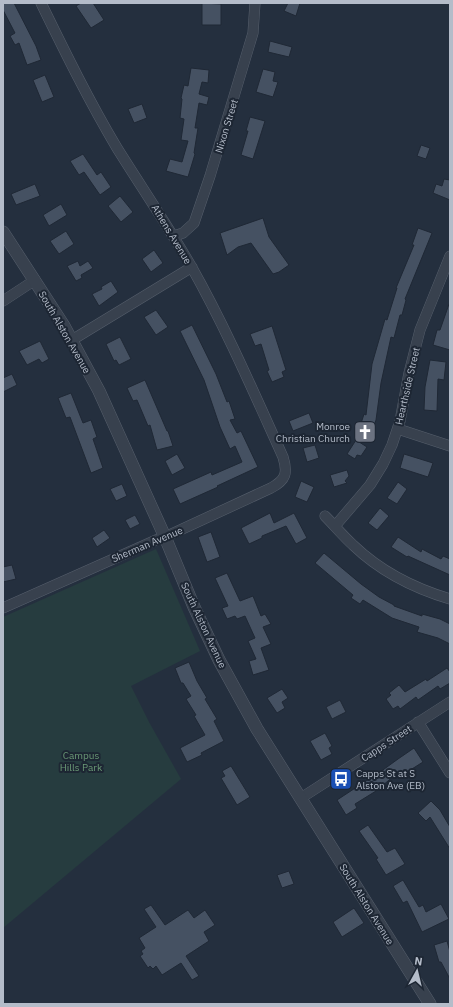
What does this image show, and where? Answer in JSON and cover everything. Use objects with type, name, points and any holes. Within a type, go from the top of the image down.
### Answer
[{"type":"street","name":"Athens Avenue","points":[[42,3],[65,53],[92,104],[117,148],[174,236],[224,328],[283,457],[286,466],[286,473]]},
{"type":"street","name":"Nixon Street","points":[[174,236],[183,232],[194,223],[210,176],[253,32],[255,3]]},
{"type":"street","name":"South Alston Avenue","points":[[3,232],[72,340],[99,392],[165,537],[188,595],[219,660],[271,753],[301,798],[430,1004]]},
{"type":"street","name":"Hearthside Street","points":[[335,526],[370,485],[386,458],[398,429],[409,373],[420,330],[450,256]]},
{"type":"street","points":[[72,340],[192,267]]},
{"type":"street","points":[[3,301],[35,280]]},
{"type":"street","points":[[398,429],[450,446]]},
{"type":"street","name":"Sherman Avenue","points":[[3,608],[165,537],[271,488],[282,481],[286,473]]},
{"type":"street","points":[[325,516],[353,546],[384,570],[408,584],[450,599]]},
{"type":"street","name":"Capps Street","points":[[301,798],[450,702]]},
{"type":"street","points":[[418,722],[450,773]]},
{"type":"green space","name":"Campus Hills Park","points":[[156,549],[200,651],[131,686],[181,779],[3,928],[3,617]]},
{"type":"building","points":[[3,3],[14,3],[36,46],[41,60],[27,65],[19,43],[15,45],[10,36],[15,33],[3,10]]},
{"type":"building","points":[[81,3],[93,3],[104,20],[91,28],[76,6]]},
{"type":"building","points":[[202,3],[221,4],[221,25],[202,25]]},
{"type":"building","points":[[288,3],[300,3],[296,16],[284,11]]},
{"type":"building","points":[[270,41],[292,47],[289,57],[268,52]]},
{"type":"building","points":[[191,68],[209,70],[208,83],[202,82],[199,94],[209,97],[207,105],[199,103],[195,128],[198,128],[195,154],[188,177],[166,171],[170,159],[182,162],[188,141],[181,140],[184,119],[180,118],[181,98],[184,85],[188,86]]},
{"type":"building","points":[[263,69],[275,72],[273,81],[278,82],[273,97],[256,92]]},
{"type":"building","points":[[45,75],[54,97],[42,102],[33,80]]},
{"type":"building","points":[[142,104],[147,118],[134,123],[128,109]]},
{"type":"building","points":[[250,117],[265,121],[253,159],[241,155],[248,131],[246,131]]},
{"type":"building","points":[[421,145],[430,148],[426,159],[417,156]]},
{"type":"building","points":[[83,154],[97,175],[101,172],[111,187],[100,195],[84,172],[79,175],[70,161]]},
{"type":"building","points":[[444,179],[450,180],[450,200],[433,193],[436,184],[442,186]]},
{"type":"building","points":[[35,184],[40,196],[16,205],[11,194]]},
{"type":"building","points":[[120,196],[133,212],[121,222],[108,206]]},
{"type":"building","points":[[61,204],[67,215],[49,226],[43,215]]},
{"type":"building","points":[[263,218],[269,237],[289,265],[273,274],[251,243],[238,247],[227,255],[220,233]]},
{"type":"building","points":[[418,228],[432,233],[405,299],[402,315],[400,315],[394,338],[391,337],[381,383],[376,420],[371,434],[359,430],[364,414],[366,415],[372,364],[385,319],[387,320],[396,288],[414,245],[412,245]]},
{"type":"building","points":[[66,231],[74,244],[59,254],[50,241]]},
{"type":"building","points":[[154,250],[163,263],[151,272],[142,259]]},
{"type":"building","points":[[78,261],[80,266],[88,261],[93,268],[81,275],[82,278],[76,281],[67,266]]},
{"type":"building","points":[[111,281],[118,292],[99,306],[92,294],[102,289],[101,287]]},
{"type":"building","points":[[449,304],[450,350],[433,345],[437,330],[440,330]]},
{"type":"building","points":[[156,310],[168,327],[156,335],[144,317]]},
{"type":"building","points":[[192,325],[216,374],[227,402],[229,401],[235,419],[230,420],[237,433],[241,431],[258,467],[180,504],[173,489],[211,472],[212,475],[242,462],[235,446],[230,449],[220,427],[204,380],[180,331]]},
{"type":"building","points":[[272,326],[286,370],[282,372],[284,377],[272,382],[267,371],[269,370],[261,344],[255,346],[250,334]]},
{"type":"building","points":[[120,337],[131,359],[119,365],[116,360],[114,361],[106,344]]},
{"type":"building","points":[[40,341],[49,359],[42,363],[39,359],[27,365],[19,351]]},
{"type":"building","points":[[430,360],[446,362],[444,380],[438,379],[437,411],[424,410],[425,387]]},
{"type":"building","points":[[12,374],[17,385],[3,392],[3,378]]},
{"type":"building","points":[[145,380],[168,431],[173,446],[157,450],[150,425],[148,426],[137,400],[133,401],[127,388]]},
{"type":"building","points":[[71,393],[83,423],[91,420],[97,437],[93,439],[103,468],[91,473],[70,417],[66,418],[58,398]]},
{"type":"building","points":[[309,413],[313,423],[293,431],[289,421]]},
{"type":"building","points":[[356,440],[367,447],[361,456],[357,455],[355,459],[347,454]]},
{"type":"building","points":[[315,445],[319,458],[307,462],[303,448]]},
{"type":"building","points":[[177,454],[185,468],[172,475],[165,461]]},
{"type":"building","points":[[404,454],[433,463],[428,477],[400,468]]},
{"type":"building","points":[[347,470],[349,476],[345,481],[347,483],[334,487],[330,475]]},
{"type":"building","points":[[301,481],[314,487],[307,502],[295,497]]},
{"type":"building","points":[[398,482],[407,489],[397,504],[387,498]]},
{"type":"building","points":[[122,484],[127,496],[116,501],[110,489]]},
{"type":"building","points":[[380,508],[389,516],[377,530],[368,523]]},
{"type":"building","points":[[270,513],[274,523],[294,513],[307,538],[296,544],[286,526],[262,536],[262,538],[249,544],[241,528]]},
{"type":"building","points":[[135,515],[140,524],[130,529],[125,520]]},
{"type":"building","points":[[104,530],[110,538],[97,547],[92,538]]},
{"type":"building","points":[[211,532],[220,557],[207,562],[198,537]]},
{"type":"building","points":[[398,537],[421,552],[422,549],[441,559],[443,556],[450,559],[450,575],[408,556],[407,557],[391,547]]},
{"type":"building","points":[[324,553],[361,584],[394,606],[422,616],[422,614],[440,619],[450,624],[450,644],[438,638],[417,632],[419,627],[392,618],[363,600],[360,604],[351,598],[353,595],[315,563]]},
{"type":"building","points":[[12,565],[16,579],[3,582],[3,567]]},
{"type":"building","points":[[227,573],[240,601],[253,596],[261,616],[265,614],[271,624],[263,627],[271,644],[261,648],[269,670],[253,675],[249,661],[256,659],[248,641],[255,638],[245,616],[237,619],[235,616],[227,619],[222,608],[228,606],[215,578]]},
{"type":"building","points":[[189,662],[197,681],[207,698],[205,699],[217,719],[214,721],[224,741],[201,753],[202,755],[187,762],[180,748],[205,735],[194,716],[196,715],[186,699],[191,696],[183,683],[181,683],[175,668]]},
{"type":"building","points":[[447,668],[450,672],[450,683],[440,689],[438,686],[418,700],[416,697],[400,709],[398,706],[393,709],[386,699],[391,695],[389,693],[399,685],[405,692],[426,679],[427,681]]},
{"type":"building","points":[[282,689],[288,698],[282,702],[285,708],[277,713],[267,698]]},
{"type":"building","points":[[340,700],[346,712],[332,719],[326,707]]},
{"type":"building","points":[[325,733],[332,746],[329,748],[332,754],[321,760],[310,741]]},
{"type":"building","points":[[414,748],[423,762],[404,774],[401,770],[376,791],[355,804],[357,808],[346,815],[337,800],[369,780]]},
{"type":"building","points":[[231,766],[250,797],[237,805],[221,778],[225,776],[222,771]]},
{"type":"building","points":[[431,801],[440,810],[450,827],[450,849],[430,817],[426,821],[418,813]]},
{"type":"building","points":[[368,825],[387,852],[395,848],[405,864],[386,875],[376,859],[378,858],[359,831]]},
{"type":"building","points":[[289,871],[294,884],[282,888],[277,875]]},
{"type":"building","points":[[403,880],[419,907],[423,905],[426,912],[441,904],[449,919],[422,932],[407,901],[403,903],[393,886]]},
{"type":"building","points":[[151,905],[165,925],[188,910],[194,918],[205,910],[215,925],[204,932],[209,941],[186,956],[199,976],[192,980],[181,963],[162,975],[156,966],[153,969],[150,966],[148,968],[140,956],[143,954],[141,951],[145,948],[139,938],[156,927],[144,909]]},
{"type":"building","points":[[354,908],[364,923],[342,937],[333,922]]},
{"type":"building","points":[[447,941],[450,952],[450,979],[441,962],[439,962],[434,945]]},
{"type":"place","name":"Monroe Christian Church","points":[[365,432]]},
{"type":"place","name":"Capps St at S Alston Ave (EB)","points":[[341,779]]}]
